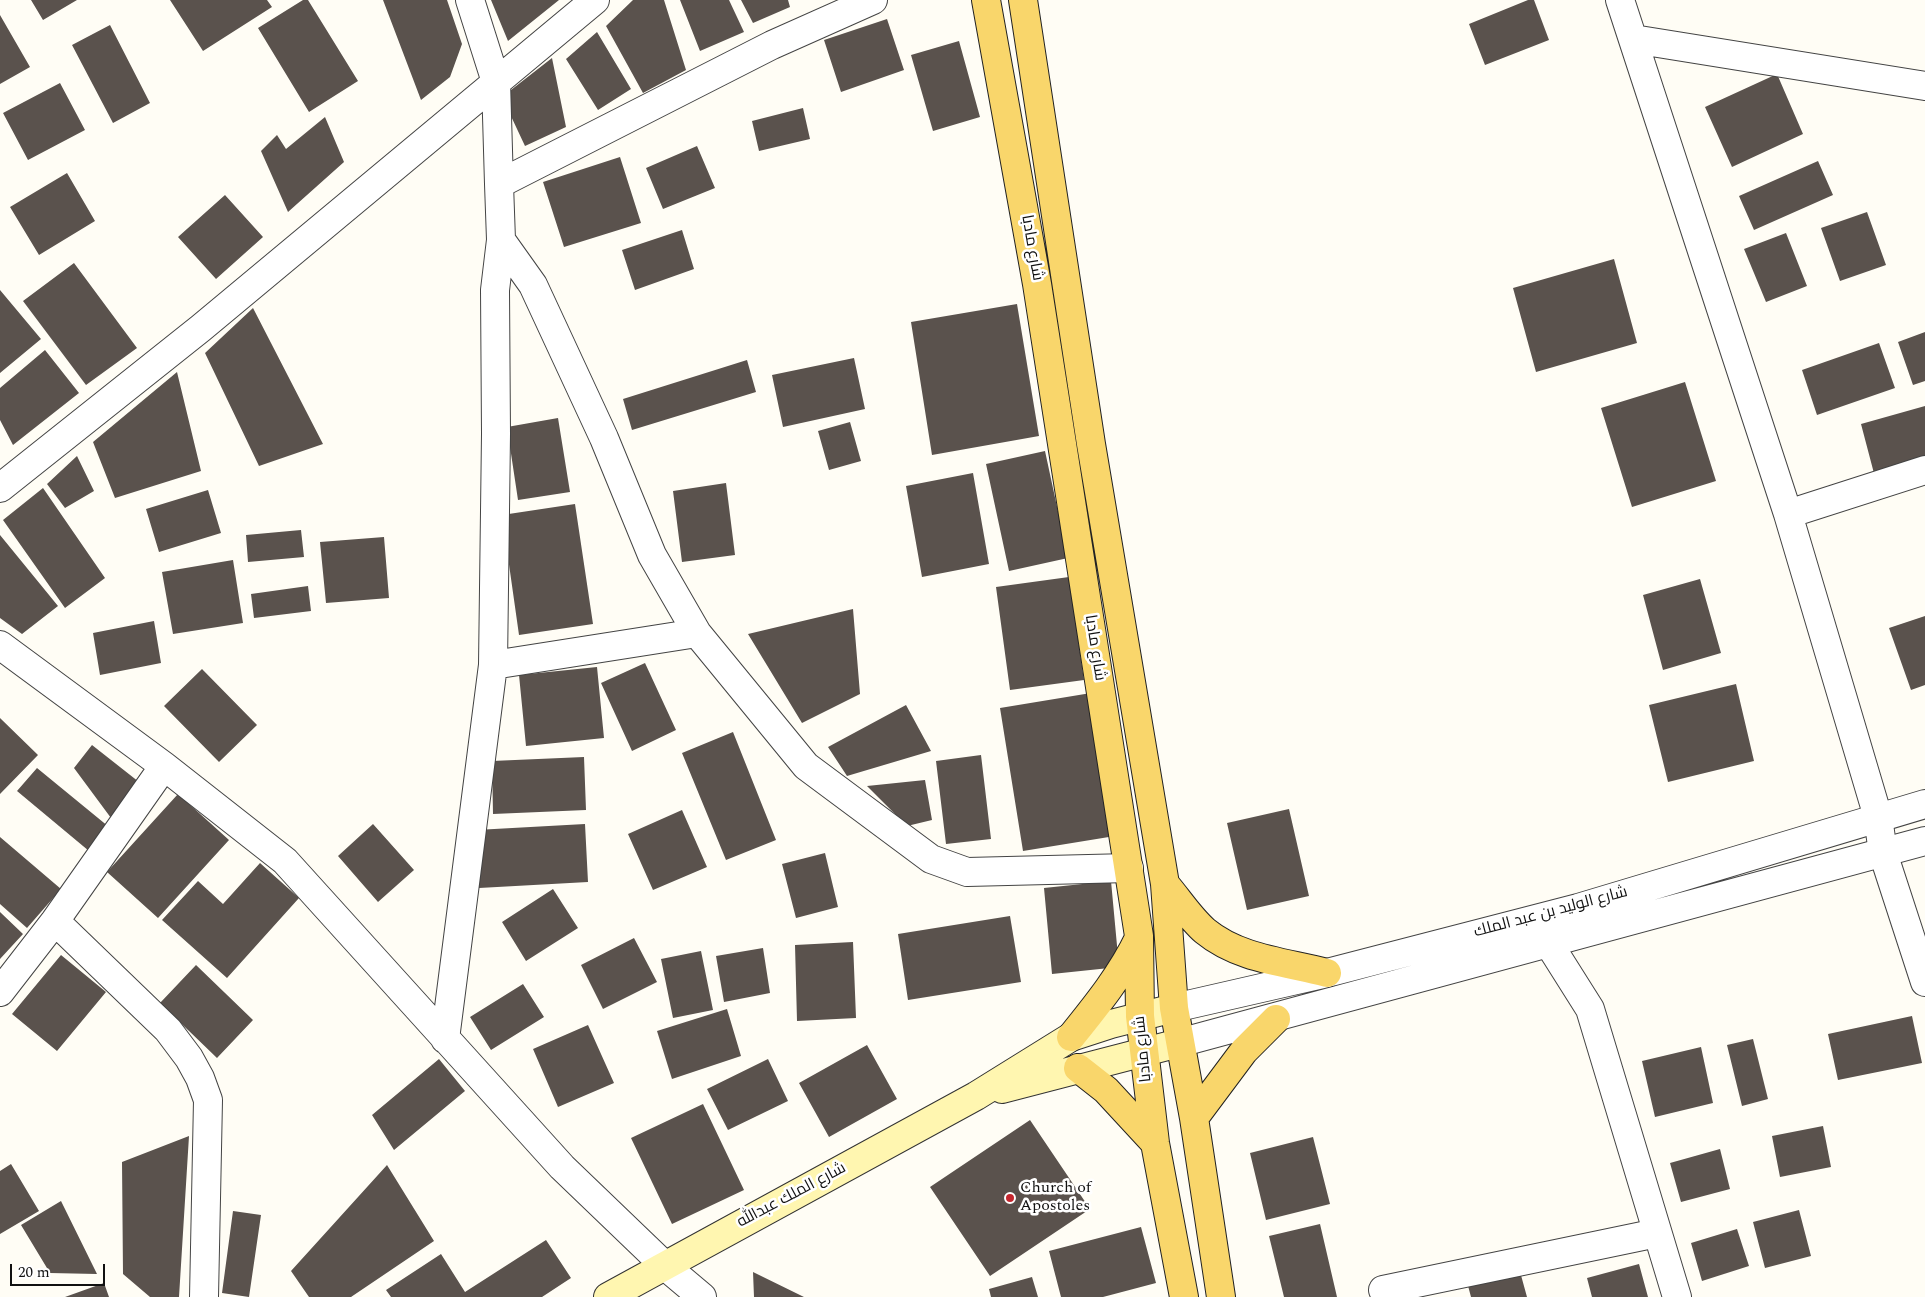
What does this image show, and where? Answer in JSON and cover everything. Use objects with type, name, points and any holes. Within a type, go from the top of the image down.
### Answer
[{"type":"main road","name":"شارع مادبا","points":[[986,0],[1037,284],[1140,936],[1140,1016],[1155,1143],[1184,1297]]},
{"type":"main road","name":"شارع مادبا","points":[[1023,0],[1092,444],[1165,884],[1174,1008],[1194,1118],[1221,1297]]},
{"type":"main road","points":[[1165,884],[1204,930],[1225,945],[1250,956],[1327,973]]},
{"type":"main road","points":[[1071,1037],[1094,1009],[1125,964],[1140,936]]},
{"type":"main road","name":"شارع الملك عبدالله","points":[[608,1297],[976,1096],[1071,1037],[1140,1016],[1174,1008]]},
{"type":"main road","points":[[1194,1118],[1244,1051],[1276,1018]]},
{"type":"main road","name":"شارع الملك عبدالله","points":[[976,1096],[1179,1043]]},
{"type":"main road","points":[[1078,1068],[1106,1090],[1155,1143]]},
{"type":"street","points":[[444,1039],[493,665],[496,434],[494,290],[501,240],[496,82],[470,0]]},
{"type":"street","points":[[0,488],[201,328],[595,0]]},
{"type":"street","points":[[499,184],[772,45],[873,0]]},
{"type":"street","points":[[1620,0],[1788,514],[1878,817],[1883,853],[1925,982]]},
{"type":"street","points":[[1633,39],[1925,86]]},
{"type":"street","points":[[501,240],[533,285],[604,438],[652,555],[697,633],[806,766],[932,859],[966,872],[1129,868]]},
{"type":"street","points":[[1788,514],[1925,470]]},
{"type":"street","points":[[493,665],[697,633]]},
{"type":"street","points":[[0,645],[164,766],[285,861],[444,1039],[562,1167],[664,1265],[702,1297]]},
{"type":"street","points":[[0,992],[55,921],[164,766]]},
{"type":"street","name":"شارع الوليد بن عبد الملك","points":[[1174,1008],[1327,973],[1578,908],[1925,804]]},
{"type":"street","name":"شارع الوليد بن عبد الملك","points":[[1179,1043],[1925,841]]},
{"type":"street","points":[[55,921],[168,1030],[189,1058],[200,1078],[208,1100],[204,1297]]},
{"type":"street","points":[[1549,944],[1590,1008],[1677,1297]]},
{"type":"street","points":[[1382,1290],[1657,1233]]},
{"type":"building","points":[[31,0],[77,0],[43,20]]},
{"type":"building","points":[[170,0],[267,0],[272,7],[203,51]]},
{"type":"building","points":[[303,0],[308,0],[358,81],[309,112],[258,28]]},
{"type":"building","points":[[383,0],[447,0],[462,44],[450,77],[421,100]]},
{"type":"building","points":[[491,0],[559,0],[508,41]]},
{"type":"building","points":[[633,0],[664,0],[686,70],[643,93],[606,26]]},
{"type":"building","points":[[680,0],[729,0],[744,32],[700,51]]},
{"type":"building","points":[[741,0],[788,0],[790,7],[753,23]]},
{"type":"building","points":[[1528,0],[1534,0],[1549,40],[1485,65],[1469,24]]},
{"type":"building","points":[[0,15],[30,67],[0,84]]},
{"type":"building","points":[[887,19],[904,70],[841,92],[824,40]]},
{"type":"building","points":[[110,25],[150,103],[113,123],[72,45]]},
{"type":"building","points":[[597,32],[631,89],[598,110],[566,59]]},
{"type":"building","points":[[959,41],[980,117],[933,131],[911,55]]},
{"type":"building","points":[[552,58],[566,127],[525,146],[502,97]]},
{"type":"building","points":[[1777,74],[1803,134],[1732,167],[1705,107]]},
{"type":"building","points":[[60,83],[85,130],[28,160],[3,113]]},
{"type":"building","points":[[803,108],[810,139],[759,151],[752,121]]},
{"type":"building","points":[[325,117],[344,162],[288,212],[261,151],[277,135],[286,149]]},
{"type":"building","points":[[697,146],[715,188],[663,209],[646,168]]},
{"type":"building","points":[[620,157],[641,223],[564,247],[543,182]]},
{"type":"building","points":[[1818,161],[1833,195],[1754,230],[1739,196]]},
{"type":"building","points":[[67,173],[95,221],[39,255],[10,207]]},
{"type":"building","points":[[225,195],[263,237],[216,279],[178,237]]},
{"type":"building","points":[[1867,212],[1886,265],[1840,281],[1821,228]]},
{"type":"building","points":[[682,230],[694,269],[635,290],[622,250]]},
{"type":"building","points":[[1786,233],[1807,286],[1766,302],[1744,249]]},
{"type":"building","points":[[1614,259],[1637,343],[1536,372],[1513,288]]},
{"type":"building","points":[[74,263],[137,348],[86,385],[23,301]]},
{"type":"building","points":[[0,290],[41,339],[0,373]]},
{"type":"building","points":[[1017,304],[1039,436],[932,455],[911,322]]},
{"type":"building","points":[[253,308],[323,444],[259,466],[205,353]]},
{"type":"building","points":[[1925,332],[1925,381],[1913,385],[1898,342]]},
{"type":"building","points":[[1879,343],[1895,388],[1817,415],[1802,370]]},
{"type":"building","points":[[45,350],[79,393],[13,445],[0,420],[0,388]]},
{"type":"building","points":[[854,358],[865,409],[783,427],[772,375]]},
{"type":"building","points":[[747,360],[756,392],[632,430],[623,399]]},
{"type":"building","points":[[177,372],[201,471],[115,498],[93,442]]},
{"type":"building","points":[[1685,382],[1716,481],[1632,507],[1601,408]]},
{"type":"building","points":[[1925,406],[1925,467],[1876,481],[1861,424]]},
{"type":"building","points":[[558,418],[570,492],[518,500],[507,427]]},
{"type":"building","points":[[850,422],[861,461],[829,470],[818,431]]},
{"type":"building","points":[[1045,451],[1068,558],[1009,571],[986,464]]},
{"type":"building","points":[[77,456],[94,491],[65,508],[47,484]]},
{"type":"building","points":[[973,473],[989,564],[922,577],[906,486]]},
{"type":"building","points":[[726,483],[735,555],[682,562],[673,491]]},
{"type":"building","points":[[43,488],[105,578],[65,608],[3,520]]},
{"type":"building","points":[[208,490],[221,533],[159,552],[146,509]]},
{"type":"building","points":[[575,504],[593,624],[519,635],[502,515]]},
{"type":"building","points":[[301,530],[304,557],[248,562],[246,535]]},
{"type":"building","points":[[0,535],[58,606],[22,634],[0,618]]},
{"type":"building","points":[[384,537],[389,598],[326,603],[320,542]]},
{"type":"building","points":[[233,560],[243,623],[173,634],[162,572]]},
{"type":"building","points":[[1069,577],[1084,680],[1010,690],[996,587]]},
{"type":"building","points":[[1700,579],[1721,653],[1663,670],[1643,595]]},
{"type":"building","points":[[308,586],[311,611],[254,618],[251,594]]},
{"type":"building","points":[[853,609],[860,694],[802,723],[748,634]]},
{"type":"building","points":[[1925,616],[1925,685],[1911,690],[1889,628]]},
{"type":"building","points":[[154,621],[161,663],[100,675],[93,633]]},
{"type":"building","points":[[645,663],[676,730],[632,751],[601,683]]},
{"type":"building","points":[[597,667],[604,738],[526,746],[519,675]]},
{"type":"building","points":[[202,669],[257,725],[219,762],[164,706]]},
{"type":"building","points":[[1736,684],[1754,761],[1668,782],[1649,705]]},
{"type":"building","points":[[1091,693],[1115,836],[1023,851],[1000,708]]},
{"type":"building","points":[[906,705],[931,751],[847,776],[828,747]]},
{"type":"building","points":[[0,718],[38,755],[0,794]]},
{"type":"building","points":[[733,732],[776,840],[726,860],[682,753]]},
{"type":"building","points":[[92,745],[139,782],[111,818],[74,768]]},
{"type":"building","points":[[981,755],[991,839],[946,844],[936,761]]},
{"type":"building","points":[[584,757],[586,810],[493,814],[492,761]]},
{"type":"building","points":[[37,768],[109,827],[89,851],[17,791]]},
{"type":"building","points":[[925,780],[932,820],[907,826],[867,786]]},
{"type":"building","points":[[178,794],[229,840],[158,918],[107,872]]},
{"type":"building","points":[[1289,809],[1309,896],[1247,910],[1227,823]]},
{"type":"building","points":[[682,810],[707,867],[653,890],[628,834]]},
{"type":"building","points":[[373,824],[414,870],[378,902],[338,856]]},
{"type":"building","points":[[585,824],[588,882],[479,888],[476,830]]},
{"type":"building","points":[[0,837],[61,889],[27,928],[0,904]]},
{"type":"building","points":[[825,853],[838,907],[796,918],[782,864]]},
{"type":"building","points":[[260,863],[299,898],[227,978],[162,920],[198,881],[223,904]]},
{"type":"building","points":[[1111,881],[1119,967],[1052,974],[1044,888]]},
{"type":"building","points":[[553,889],[578,928],[526,961],[502,922]]},
{"type":"building","points":[[0,912],[23,934],[0,959]]},
{"type":"building","points":[[1010,916],[1021,982],[908,1000],[898,934]]},
{"type":"building","points":[[634,938],[657,982],[603,1009],[581,965]]},
{"type":"building","points":[[853,942],[856,1018],[797,1021],[795,945]]},
{"type":"building","points":[[763,948],[770,993],[724,1002],[716,956]]},
{"type":"building","points":[[701,951],[713,1010],[673,1018],[661,959]]},
{"type":"building","points":[[61,955],[106,992],[57,1051],[12,1014]]},
{"type":"building","points":[[196,965],[253,1020],[217,1058],[160,1003]]},
{"type":"building","points":[[523,984],[544,1017],[491,1050],[470,1017]]},
{"type":"building","points":[[727,1009],[741,1056],[672,1079],[657,1031]]},
{"type":"building","points":[[1912,1016],[1922,1063],[1838,1080],[1828,1034]]},
{"type":"building","points":[[588,1025],[614,1083],[558,1107],[533,1049]]},
{"type":"building","points":[[1753,1039],[1768,1099],[1742,1106],[1727,1045]]},
{"type":"building","points":[[867,1045],[897,1099],[829,1137],[799,1083]]},
{"type":"building","points":[[1701,1047],[1713,1103],[1655,1117],[1642,1061]]},
{"type":"building","points":[[439,1059],[465,1091],[394,1150],[372,1115]]},
{"type":"building","points":[[768,1059],[788,1101],[728,1130],[707,1089]]},
{"type":"building","points":[[703,1104],[744,1190],[672,1224],[631,1138]]},
{"type":"building","name":"Church of Apostoles","points":[[1030,1120],[1090,1209],[990,1276],[930,1187]]},
{"type":"building","points":[[1823,1126],[1831,1167],[1780,1177],[1772,1136]]},
{"type":"building","points":[[189,1136],[179,1297],[150,1297],[123,1274],[122,1162]]},
{"type":"building","points":[[1313,1137],[1330,1204],[1266,1220],[1250,1153]]},
{"type":"building","points":[[1720,1149],[1730,1189],[1681,1202],[1670,1163]]},
{"type":"building","points":[[11,1164],[39,1211],[0,1234],[0,1171]]},
{"type":"building","points":[[387,1165],[434,1241],[351,1297],[309,1297],[291,1271]]},
{"type":"building","points":[[61,1201],[97,1274],[50,1273],[21,1225]]},
{"type":"building","points":[[1799,1210],[1811,1256],[1765,1268],[1753,1222]]},
{"type":"building","points":[[233,1211],[261,1215],[249,1297],[222,1293]]},
{"type":"building","points":[[1320,1224],[1337,1297],[1284,1297],[1269,1236]]},
{"type":"building","points":[[1141,1227],[1156,1283],[1103,1297],[1061,1297],[1049,1251]]},
{"type":"building","points":[[1737,1229],[1749,1266],[1702,1281],[1691,1243]]},
{"type":"building","points":[[546,1240],[571,1278],[542,1297],[391,1297],[386,1290],[441,1254],[465,1292]]},
{"type":"building","points":[[1639,1264],[1648,1297],[1592,1297],[1587,1278]]},
{"type":"building","points":[[1519,1268],[1527,1297],[1471,1297],[1467,1282]]},
{"type":"building","points":[[753,1272],[804,1297],[754,1297]]},
{"type":"building","points":[[1032,1277],[1038,1297],[991,1297],[989,1289]]},
{"type":"building","points":[[104,1283],[109,1297],[65,1297]]},
{"type":"place","name":"Church of Apostoles","points":[[1010,1198]]}]
